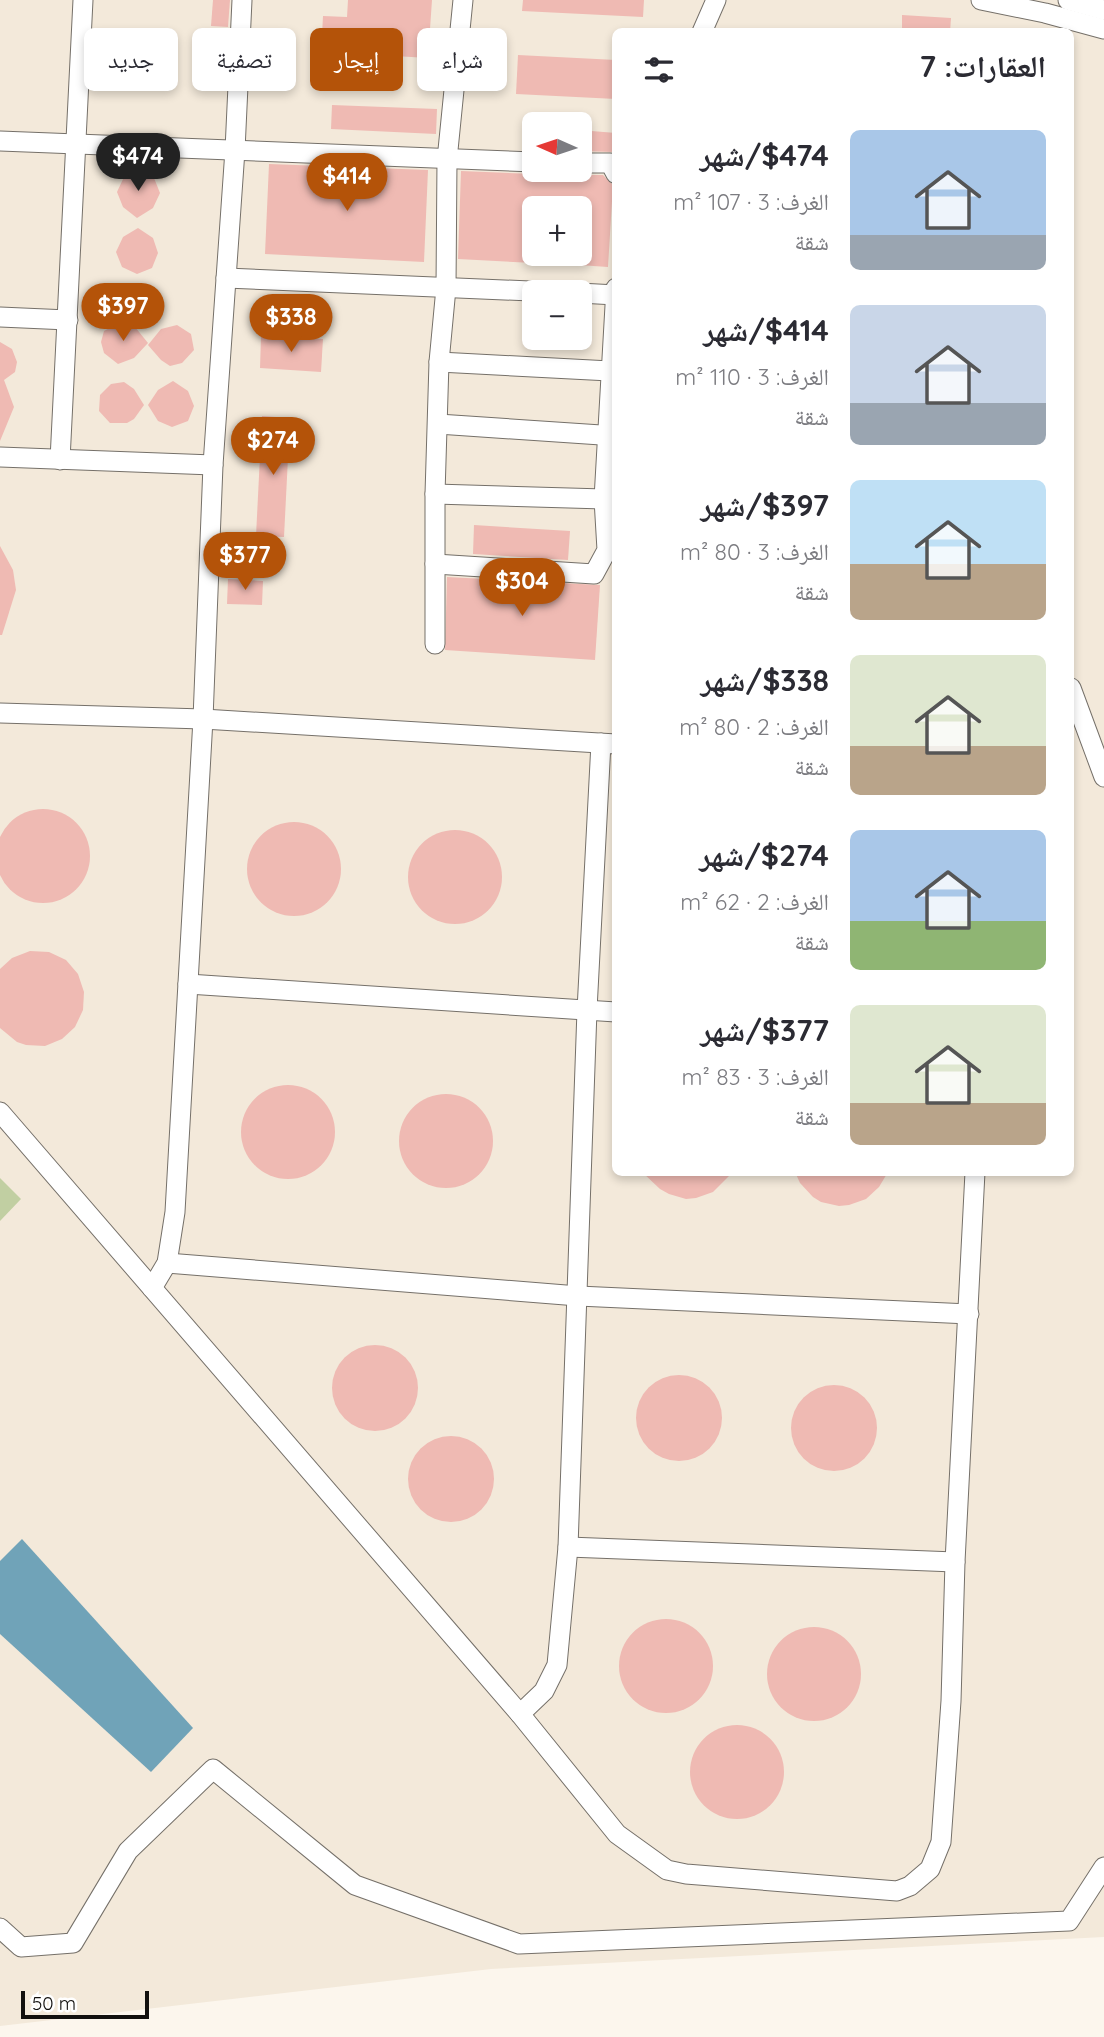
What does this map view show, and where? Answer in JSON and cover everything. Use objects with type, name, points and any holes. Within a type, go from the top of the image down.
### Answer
[{"type":"lane","points":[[60,460],[83,0]]},
{"type":"lane","points":[[152,1288],[167,1263],[175,1212],[203,719],[212,464],[236,150],[242,0]]},
{"type":"lane","points":[[435,644],[435,494],[439,362],[446,288],[447,160],[463,0]]},
{"type":"lane","points":[[704,28],[716,0]]},
{"type":"lane","points":[[981,0],[1104,29]]},
{"type":"lane","points":[[1068,0],[1104,10]]},
{"type":"lane","points":[[0,141],[522,162]]},
{"type":"lane","points":[[592,163],[610,163],[612,167]]},
{"type":"lane","points":[[226,278],[522,291]]},
{"type":"lane","points":[[592,294],[612,295]]},
{"type":"lane","points":[[0,317],[68,320]]},
{"type":"lane","points":[[435,564],[594,574],[607,550],[604,499],[611,436],[612,346]]},
{"type":"lane","points":[[439,362],[610,371]]},
{"type":"lane","points":[[438,424],[611,436]]},
{"type":"lane","points":[[0,457],[212,464]]},
{"type":"lane","points":[[435,494],[604,499]]},
{"type":"lane","points":[[1074,696],[1104,776]]},
{"type":"lane","points":[[0,713],[203,719],[609,744],[587,1010],[568,1547],[557,1665],[544,1691],[520,1714]]},
{"type":"lane","points":[[188,984],[612,1012]]},
{"type":"lane","points":[[0,1112],[520,1714],[617,1834],[667,1870],[685,1874],[897,1891],[920,1879],[930,1868],[941,1842],[951,1701],[955,1562],[975,1176]]},
{"type":"lane","points":[[167,1263],[578,1296],[969,1314]]},
{"type":"lane","points":[[568,1547],[955,1562]]},
{"type":"lane","points":[[0,1928],[22,1947],[74,1943],[128,1851],[213,1769],[355,1885],[519,1944],[1069,1921],[1104,1867]]},
{"type":"shaded area","points":[[0,0],[1104,0],[1104,1937],[491,1969],[0,2026]]},
{"type":"green space","points":[[0,1178],[21,1199],[0,1221]]},
{"type":"water","points":[[22,1539],[193,1728],[151,1772],[0,1634],[0,1561]]},
{"type":"building","points":[[213,0],[230,0],[228,27],[211,26]]},
{"type":"building","points":[[348,0],[432,0],[430,28],[417,28],[417,57],[403,56],[403,28],[322,28],[323,16],[347,17]]},
{"type":"building","points":[[523,0],[644,0],[643,17],[522,11]]},
{"type":"building","points":[[902,15],[951,18],[950,28],[902,28]]},
{"type":"building","points":[[518,55],[612,60],[612,99],[516,94]]},
{"type":"building","points":[[332,105],[437,109],[436,134],[331,129]]},
{"type":"building","points":[[592,131],[612,133],[612,152],[592,151]]},
{"type":"building","points":[[269,164],[428,170],[424,262],[265,254]]},
{"type":"building","points":[[139,171],[154,178],[160,193],[153,208],[137,218],[123,207],[117,192],[124,177]]},
{"type":"building","points":[[461,171],[522,174],[522,182],[592,182],[592,175],[603,175],[612,184],[608,267],[592,266],[592,196],[522,196],[522,262],[458,259]]},
{"type":"building","points":[[138,228],[153,238],[158,253],[152,268],[137,274],[122,267],[116,252],[123,237]]},
{"type":"building","points":[[119,323],[135,327],[148,343],[134,358],[118,364],[104,353],[101,342],[104,331]]},
{"type":"building","points":[[177,325],[191,334],[194,350],[182,363],[170,366],[148,345],[161,329]]},
{"type":"building","points":[[261,336],[323,339],[321,372],[260,368]]},
{"type":"building","points":[[0,342],[12,349],[17,362],[15,372],[4,380],[14,407],[0,441]]},
{"type":"building","points":[[173,381],[188,391],[194,406],[188,421],[172,427],[158,421],[148,405],[158,390]]},
{"type":"building","points":[[124,382],[134,389],[144,405],[134,419],[127,423],[110,423],[99,411],[100,395],[111,384]]},
{"type":"building","points":[[262,416],[290,418],[284,537],[256,536]]},
{"type":"building","points":[[474,525],[570,531],[568,560],[473,554]]},
{"type":"building","points":[[0,546],[13,570],[16,590],[2,635],[0,635]]},
{"type":"building","points":[[447,577],[600,585],[595,660],[445,650]]},
{"type":"building","points":[[228,579],[263,581],[262,605],[227,604]]},
{"type":"building","points":[[34,810],[52,810],[69,817],[82,830],[89,847],[89,865],[82,882],[69,895],[52,902],[34,902],[17,895],[4,882],[-1,871],[-1,841],[4,830],[17,817]]},
{"type":"building","points":[[285,822],[303,822],[328,835],[338,851],[341,869],[338,887],[328,903],[303,916],[285,916],[260,903],[247,878],[247,860],[260,835]]},
{"type":"building","points":[[446,830],[464,830],[489,843],[499,859],[502,877],[499,895],[489,911],[464,924],[446,924],[421,911],[408,886],[408,868],[421,843]]},
{"type":"building","points":[[30,951],[49,952],[66,960],[78,974],[84,992],[83,1010],[75,1027],[62,1039],[45,1046],[17,1042],[0,1028],[0,969],[12,958]]},
{"type":"building","points":[[279,1085],[297,1085],[322,1098],[332,1114],[335,1132],[332,1150],[322,1166],[297,1179],[279,1179],[254,1166],[241,1141],[241,1123],[254,1098]]},
{"type":"building","points":[[437,1094],[455,1094],[480,1107],[490,1123],[493,1141],[490,1159],[480,1175],[455,1188],[437,1188],[412,1175],[399,1150],[399,1132],[412,1107]]},
{"type":"building","points":[[646,1176],[729,1176],[713,1192],[696,1198],[686,1199],[660,1189]]},
{"type":"building","points":[[797,1176],[886,1176],[879,1187],[866,1199],[839,1206],[821,1202],[800,1183]]},
{"type":"building","points":[[375,1345],[391,1349],[405,1358],[414,1372],[418,1388],[414,1404],[405,1418],[391,1427],[375,1431],[359,1427],[345,1418],[336,1404],[332,1388],[336,1372],[345,1358],[359,1349]]},
{"type":"building","points":[[679,1375],[703,1382],[715,1394],[722,1418],[715,1442],[703,1454],[679,1461],[655,1454],[643,1442],[636,1418],[643,1394],[655,1382]]},
{"type":"building","points":[[834,1385],[858,1392],[870,1404],[877,1428],[870,1452],[858,1464],[834,1471],[810,1464],[798,1452],[791,1428],[798,1404],[810,1392]]},
{"type":"building","points":[[451,1436],[475,1443],[487,1455],[494,1479],[487,1503],[475,1515],[451,1522],[427,1515],[415,1503],[408,1479],[415,1455],[427,1443]]},
{"type":"building","points":[[657,1619],[675,1619],[700,1632],[710,1648],[713,1666],[710,1684],[700,1700],[675,1713],[657,1713],[632,1700],[619,1675],[619,1657],[632,1632]]},
{"type":"building","points":[[805,1627],[823,1627],[848,1640],[858,1656],[861,1674],[858,1692],[848,1708],[823,1721],[805,1721],[780,1708],[767,1683],[767,1665],[780,1640]]},
{"type":"building","points":[[728,1725],[746,1725],[771,1738],[781,1754],[784,1772],[781,1790],[771,1806],[746,1819],[728,1819],[703,1806],[690,1781],[690,1763],[703,1738]]}]
